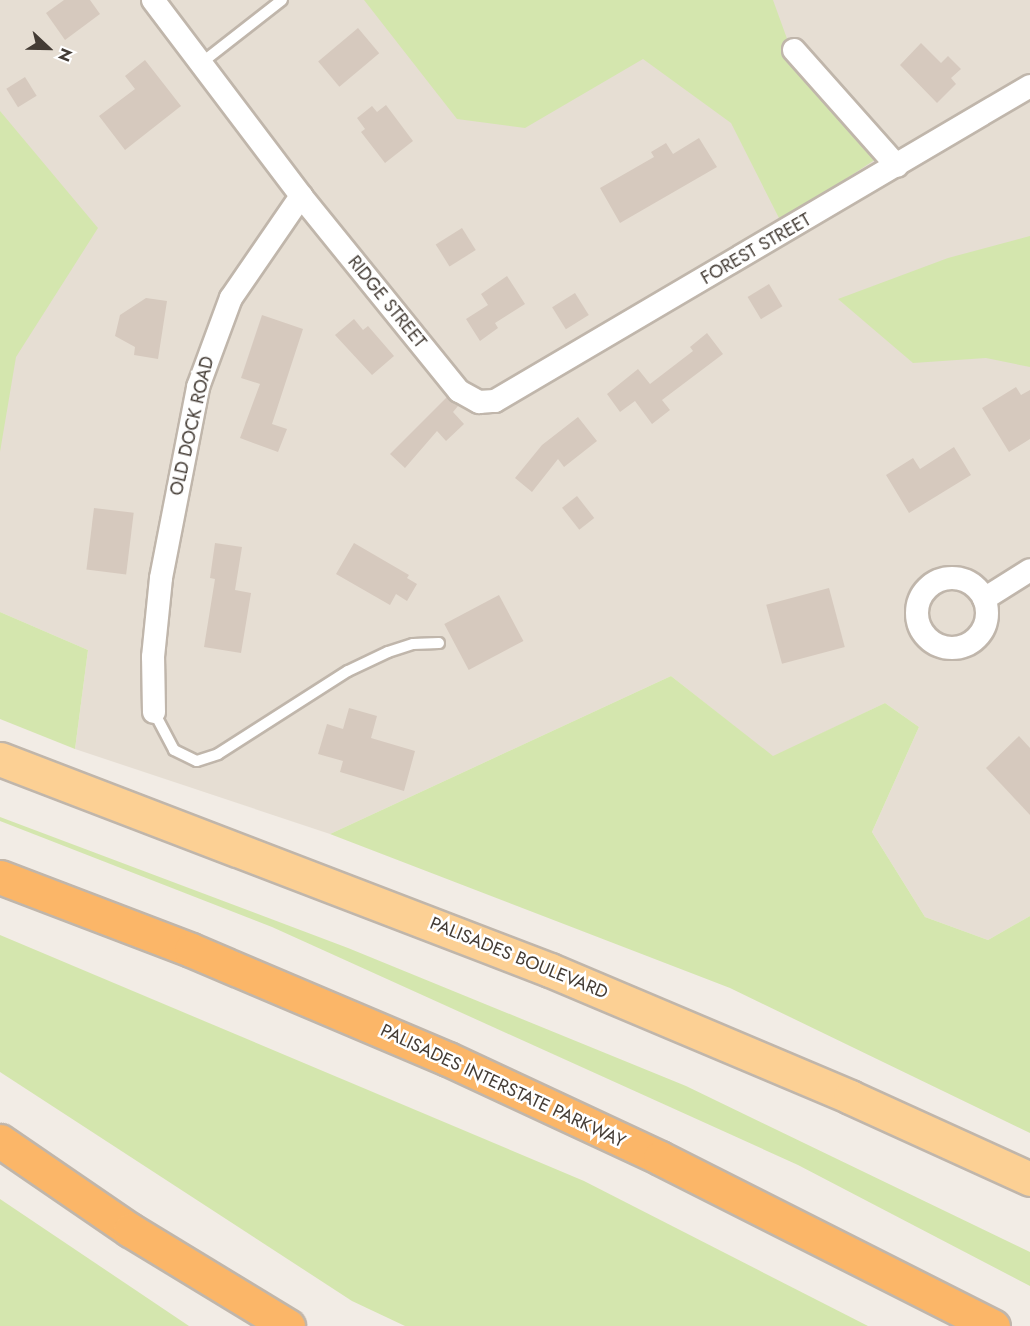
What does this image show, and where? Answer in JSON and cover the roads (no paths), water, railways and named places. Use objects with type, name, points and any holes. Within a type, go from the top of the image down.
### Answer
[{"type":"highway","name":"PALISADES INTERSTATE PARKWAY","points":[[0,877],[191,950],[448,1059],[670,1163],[993,1326]]},
{"type":"highway","points":[[0,1140],[130,1230],[288,1326]]},
{"type":"main road","name":"PALISADES BOULEVARD","points":[[0,759],[357,893],[571,979],[840,1093],[1030,1179]]},
{"type":"street","points":[[153,0],[302,196]]},
{"type":"street","points":[[794,50],[897,166]]},
{"type":"street","name":"FOREST STREET","points":[[478,402],[495,401],[1030,86]]},
{"type":"street","name":"RIDGE STREET","points":[[302,196],[459,391],[478,402]]},
{"type":"street","name":"OLD DOCK ROAD","points":[[154,712],[153,657],[161,578],[198,387],[231,297],[302,196]]},
{"type":"street","points":[[984,599],[1030,570]]},
{"type":"lane","points":[[200,64],[282,0]]},
{"type":"lane","points":[[154,712],[174,750],[197,761],[218,754],[348,671],[396,649],[439,643]]}]
